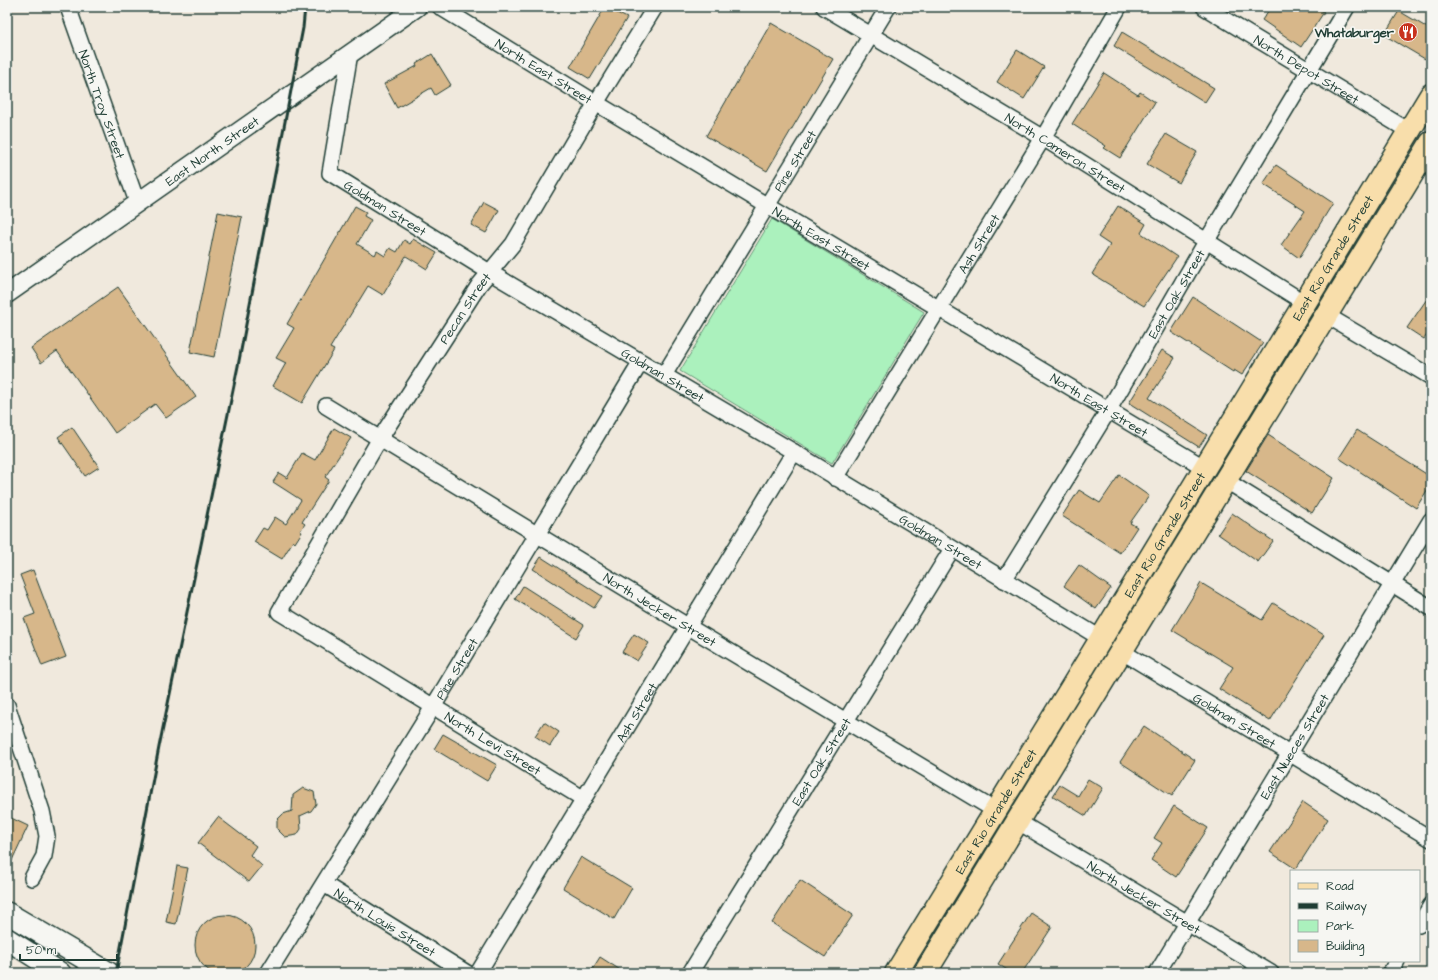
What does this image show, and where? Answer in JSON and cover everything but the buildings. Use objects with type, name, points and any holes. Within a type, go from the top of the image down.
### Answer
[{"type":"main road","name":"East Rio Grande Street","points":[[896,973],[1102,639],[1431,95]]},
{"type":"main road","name":"East Rio Grande Street","points":[[925,973],[1431,144]]},
{"type":"main road","points":[[1121,651],[1117,640],[1120,630],[1133,606],[1134,598],[1131,590]]},
{"type":"main road","points":[[1093,698],[1090,679],[1105,652],[1102,639]]},
{"type":"main road","points":[[7,913],[109,973]]},
{"type":"main road","points":[[7,939],[60,973]]},
{"type":"street","name":"North Troy Street","points":[[68,7],[137,202]]},
{"type":"street","name":"East North Street","points":[[7,294],[137,202],[289,99],[350,53],[417,7]]},
{"type":"street","name":"North East Street","points":[[440,7],[596,103],[1205,468]]},
{"type":"street","name":"Pecan Street","points":[[279,612],[379,440],[480,285],[513,244],[596,103],[655,7]]},
{"type":"street","name":"North Cameron Street","points":[[824,7],[1043,138],[1305,303]]},
{"type":"street","name":"Pine Street","points":[[664,375],[769,206],[888,7]]},
{"type":"street","name":"Ash Street","points":[[835,478],[937,308],[1043,138],[1119,7]]},
{"type":"street","name":"North Depot Street","points":[[1204,7],[1409,131]]},
{"type":"street","name":"East Oak Street","points":[[1004,580],[1108,411],[1207,240],[1310,71],[1347,7]]},
{"type":"street","name":"Goldman Street","points":[[350,53],[330,173],[491,273],[794,452],[1102,639]]},
{"type":"street","points":[[1326,315],[1431,377]]},
{"type":"street","name":"Pine Street","points":[[268,973],[433,707],[641,362]]},
{"type":"street","name":"North Jecker Street","points":[[326,406],[379,440],[689,627],[996,810]]},
{"type":"street","name":"Ash Street","points":[[478,973],[794,452]]},
{"type":"street","points":[[1225,480],[1431,608]]},
{"type":"street","name":"East Nueces Street","points":[[1157,973],[1431,520]]},
{"type":"street","name":"East Oak Street","points":[[690,973],[952,549]]},
{"type":"street","name":"North Levi Street","points":[[279,612],[584,799]]},
{"type":"street","name":"Goldman Street","points":[[1121,651],[1289,754],[1431,838]]},
{"type":"street","points":[[7,705],[12,737],[42,811],[47,836],[44,856],[32,878]]},
{"type":"street","name":"North Jecker Street","points":[[1017,821],[1271,973]]},
{"type":"street","name":"North Louis Street","points":[[324,884],[467,973]]},
{"type":"street","points":[[1420,923],[1431,905]]},
{"type":"street","points":[[1390,973],[1397,962]]},
{"type":"green space","points":[[772,219],[924,312],[832,463],[680,371]]},
{"type":"railway","points":[[116,973],[159,747],[238,366],[303,28],[305,7]]},
{"type":"place","name":"Whataburger","points":[[1408,32]]}]
